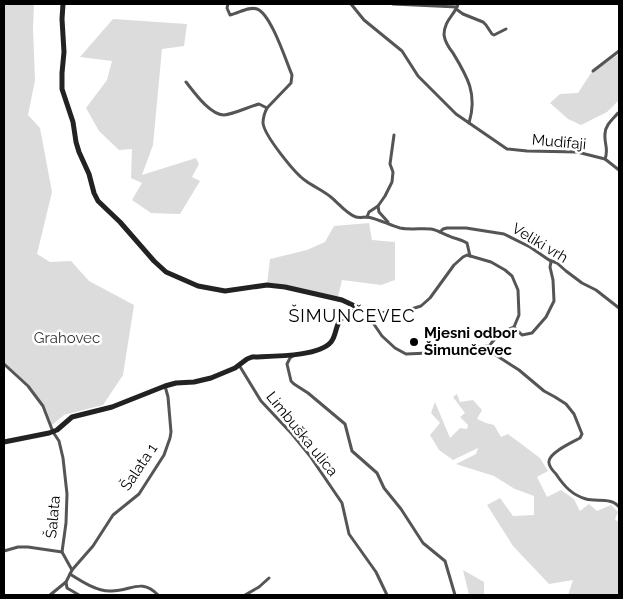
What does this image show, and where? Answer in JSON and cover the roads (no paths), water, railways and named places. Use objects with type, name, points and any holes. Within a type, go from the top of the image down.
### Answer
[{"type":"street","points":[[63,4],[64,52],[62,89],[73,122],[79,152],[89,174],[94,192],[98,201],[166,272],[198,286],[225,290],[267,285],[284,286],[342,300],[368,314],[382,336],[395,348],[406,354],[488,346],[504,331],[514,327],[519,316],[518,290],[512,276],[505,270],[490,262],[467,255],[454,265],[430,298],[421,306],[394,312],[368,314]]},
{"type":"street","points":[[228,4],[227,8],[230,15],[256,8],[264,13],[272,26],[292,75],[291,83],[267,108],[264,113],[263,122],[265,131],[300,176],[330,196],[352,216],[367,217],[399,228],[428,229],[462,239],[467,242],[470,256]]},
{"type":"street","name":"Mudifaji","points":[[351,4],[364,20],[402,51],[418,76],[456,114],[508,149],[577,152],[605,159],[607,152],[606,128],[618,113]]},
{"type":"street","points":[[393,4],[457,6]]},
{"type":"street","points":[[457,6],[448,20],[444,36],[472,89],[473,103],[469,123]]},
{"type":"street","points":[[457,6],[463,14],[486,24],[494,35],[506,28]]},
{"type":"street","points":[[593,71],[619,51]]},
{"type":"street","points":[[186,82],[212,111],[219,114],[223,115],[259,104],[267,108]]},
{"type":"street","points":[[367,217],[369,212],[378,206],[392,182],[393,172],[390,164],[394,135]]},
{"type":"street","points":[[605,159],[619,170]]},
{"type":"street","points":[[378,206],[379,212],[388,223]]},
{"type":"street","name":"Veliki vrh","points":[[440,232],[443,229],[456,228],[501,233],[530,247],[551,262],[557,263],[566,272],[596,290],[619,308]]},
{"type":"street","points":[[514,327],[522,335],[532,334],[546,318],[554,301],[551,262]]},
{"type":"street","points":[[4,442],[53,432],[72,417],[112,407],[165,386],[211,378],[235,368],[252,357],[294,355],[324,348],[334,339],[340,320],[359,308]]},
{"type":"street","points":[[488,346],[491,352],[518,370],[544,391],[566,404],[574,414],[582,434],[580,438],[558,451],[550,457],[549,461],[550,466],[559,479],[569,490],[579,496],[588,500],[611,502],[619,506]]},
{"type":"street","points":[[287,364],[294,355]]},
{"type":"street","points":[[278,356],[287,364],[291,381],[345,424],[352,450],[377,473],[384,488],[401,509],[423,543],[445,561],[455,595]]},
{"type":"street","name":"Šalata","points":[[4,364],[28,386],[43,406],[53,432],[59,441],[67,494],[62,552],[71,572]]},
{"type":"street","name":"Limbuška ulica","points":[[239,365],[260,401],[310,456],[342,503],[349,534],[376,572],[387,595]]},
{"type":"street","name":"Šalata 1","points":[[71,572],[93,546],[112,515],[139,494],[164,455],[171,432],[168,397],[165,386]]},
{"type":"street","points":[[4,551],[18,547],[28,547],[62,552]]},
{"type":"street","points":[[50,595],[66,582],[71,572],[97,588],[107,591],[143,586],[150,588],[158,595]]},
{"type":"street","points":[[245,595],[259,587],[269,578]]},
{"type":"street","points":[[66,582],[67,588],[78,595]]},
{"type":"place","name":"Mjesni odbor Šimunčevec","points":[[414,342]]},
{"type":"district","name":"ŠIMUNČEVEC","points":[[352,315]]},
{"type":"park label","name":"Grahovec","points":[[67,338]]}]
